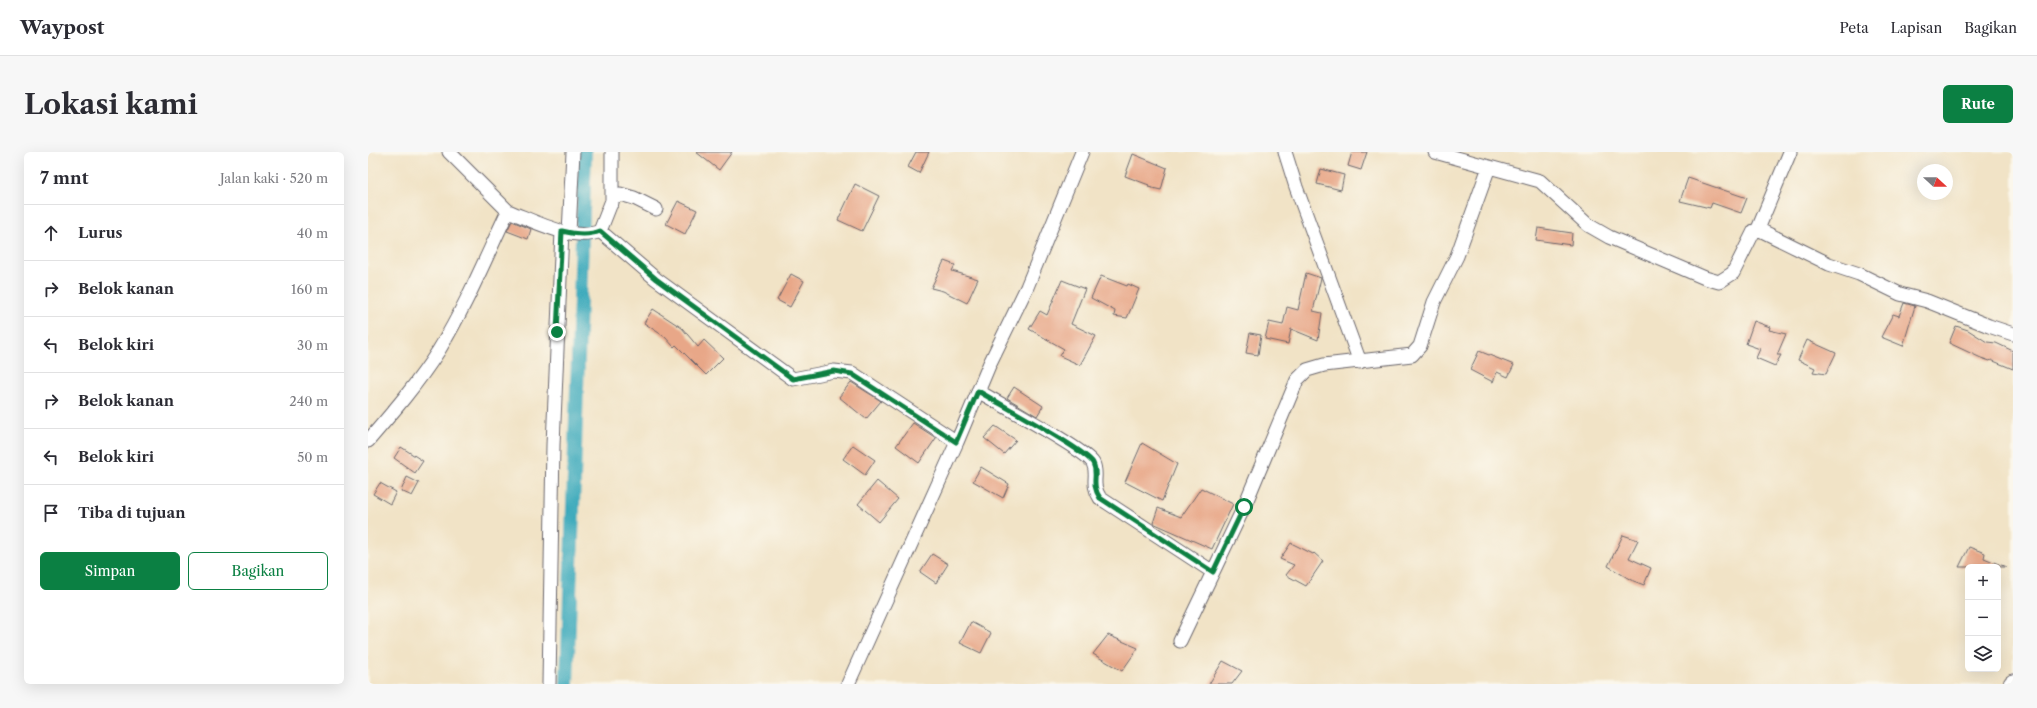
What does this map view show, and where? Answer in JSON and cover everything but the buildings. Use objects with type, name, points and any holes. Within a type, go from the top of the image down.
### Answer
[{"type":"street","points":[[449,152],[508,211],[568,232],[597,233],[656,279],[793,379],[834,371],[852,374],[956,442]]},
{"type":"street","points":[[549,684],[553,445],[573,152]]},
{"type":"street","points":[[612,152],[612,203]]},
{"type":"street","points":[[848,684],[978,391],[1027,287],[1082,152]]},
{"type":"street","points":[[1286,152],[1296,187],[1360,362]]},
{"type":"street","points":[[1435,152],[1540,181],[1574,214],[1599,232],[1705,278],[1719,282],[1733,273],[1752,235],[1758,229],[1790,152]]},
{"type":"street","points":[[1180,641],[1244,507],[1297,380],[1307,370],[1324,365],[1412,355],[1420,346],[1434,302],[1457,256],[1489,167]]},
{"type":"street","points":[[597,233],[616,196],[626,194],[656,209]]},
{"type":"street","points":[[368,441],[417,382],[439,350],[456,319],[508,211]]},
{"type":"street","points":[[1758,229],[1829,264],[1859,274],[1900,294],[1927,301],[2013,334]]},
{"type":"street","points":[[978,391],[1075,448],[1093,462],[1095,475],[1094,489],[1100,498],[1213,572]]},
{"type":"waterway","points":[[567,684],[585,152]]},
{"type":"route","points":[[557,332],[562,231],[573,234],[594,234],[600,231],[656,279],[793,379],[834,371],[852,374],[956,442],[978,391],[1075,448],[1093,462],[1095,475],[1094,489],[1100,498],[1213,572],[1244,507]]}]
